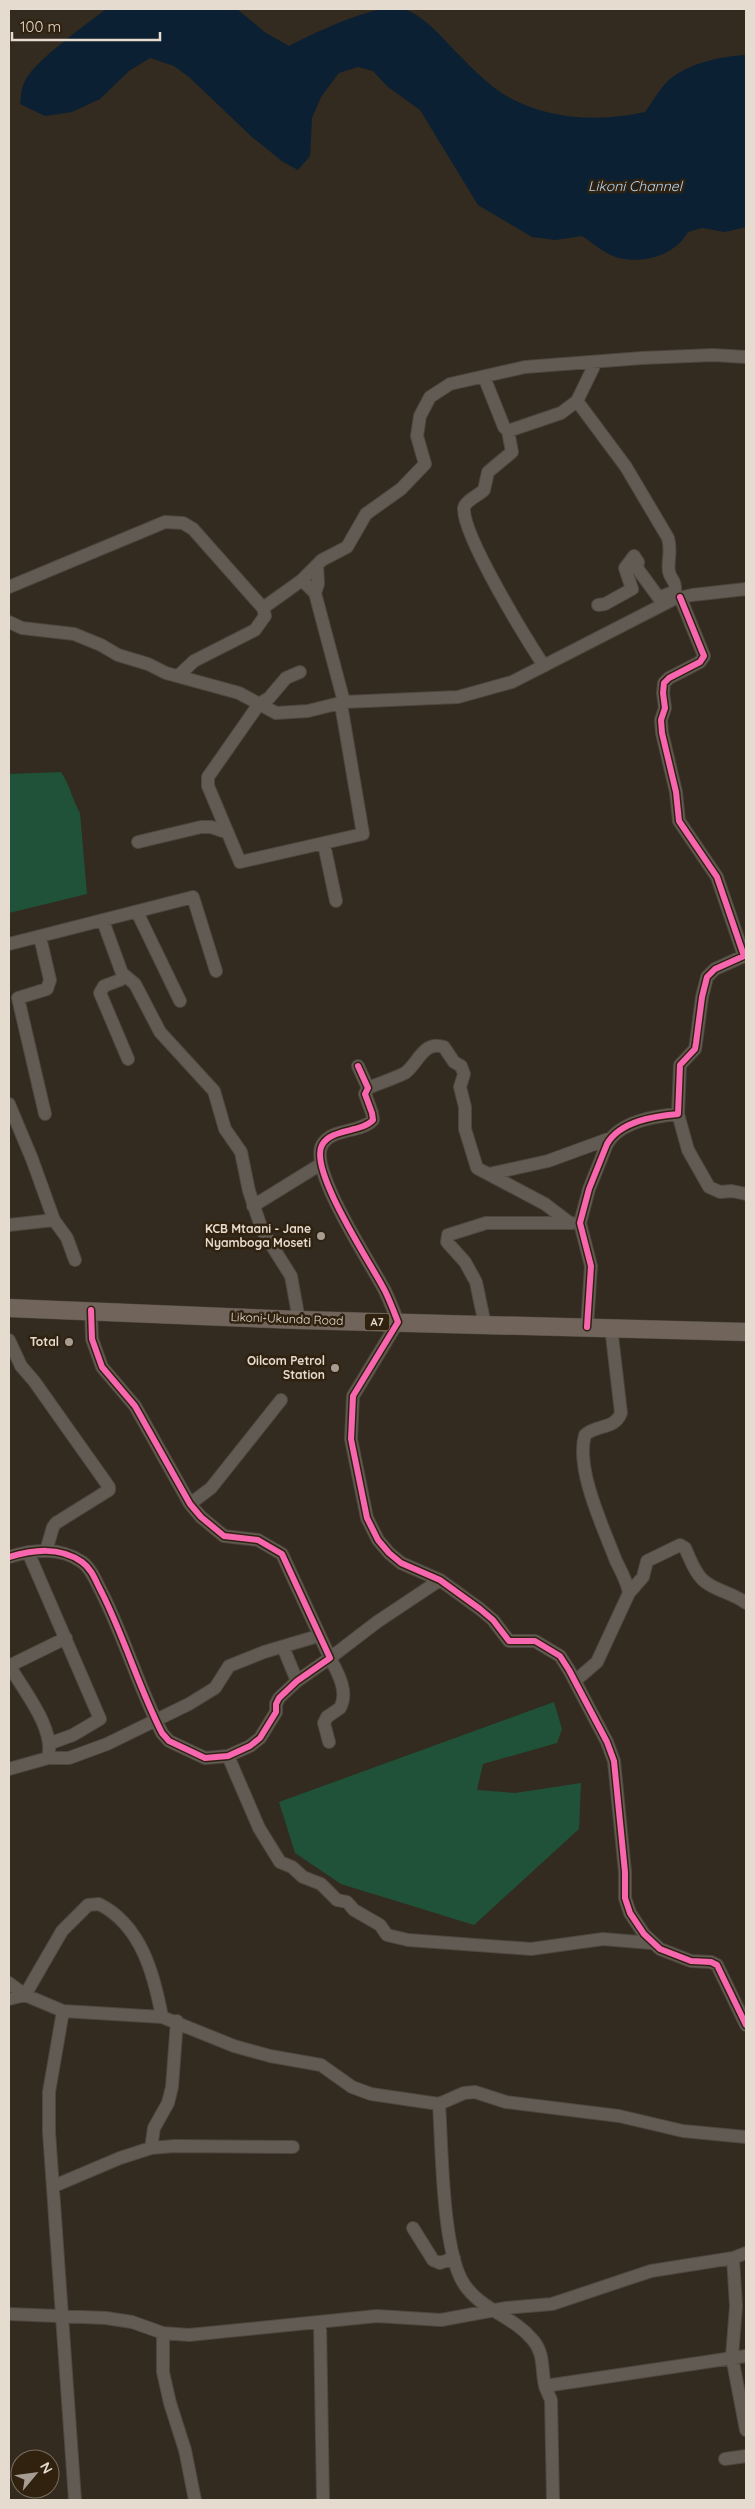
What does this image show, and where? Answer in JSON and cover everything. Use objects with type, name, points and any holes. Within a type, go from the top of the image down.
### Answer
[{"type":"highway","name":"Likoni-Ukunda Road","points":[[9,1308],[300,1320],[746,1332]]},
{"type":"street","points":[[263,608],[302,580],[317,565],[347,547],[366,514],[401,489],[425,464],[417,432],[422,411],[430,397],[450,384],[525,367],[713,355],[746,357]]},
{"type":"street","points":[[508,430],[560,414],[577,401],[596,362]]},
{"type":"street","points":[[484,377],[504,427],[508,430],[512,452],[491,469],[486,477],[484,490],[466,504],[464,509],[473,537],[493,579],[544,666]]},
{"type":"street","points":[[9,622],[22,628],[74,634],[102,645],[118,655],[178,676],[228,689],[271,711],[283,714],[343,703],[468,695],[512,682],[663,601],[674,591],[676,582],[669,572],[670,550],[668,538],[626,467],[577,401]]},
{"type":"street","points":[[9,587],[165,522],[176,521],[189,525],[263,608],[265,616],[255,630],[194,661],[178,676]]},
{"type":"street","points":[[598,605],[606,604],[632,589],[625,568],[634,556],[638,562],[638,568],[663,601]]},
{"type":"street","points":[[315,593],[318,584],[317,565]]},
{"type":"street","points":[[300,672],[286,678],[269,698],[259,704],[208,778],[208,786],[240,862],[363,834],[343,703],[315,593],[302,580]]},
{"type":"street","points":[[663,601],[746,589]]},
{"type":"street","points":[[680,598],[704,656],[700,662],[669,678],[664,683],[662,693],[665,708],[661,720],[664,751],[676,792],[679,821],[717,877],[745,955],[715,969],[705,981],[696,1043],[694,1049],[680,1065],[678,1114],[688,1150],[709,1187],[720,1192],[732,1191],[746,1194]]},
{"type":"street","points":[[138,842],[201,827],[211,827],[226,832]]},
{"type":"street","points":[[324,844],[336,900]]},
{"type":"street","points":[[9,944],[192,897],[216,971]]},
{"type":"street","points":[[138,912],[180,1001]]},
{"type":"street","points":[[103,921],[123,974],[135,984],[160,1032],[214,1091],[225,1129],[241,1152],[253,1206],[269,1244],[291,1276],[300,1320]]},
{"type":"street","points":[[40,936],[50,981],[47,989],[18,998],[14,1008],[45,1114]]},
{"type":"street","points":[[123,974],[120,980],[101,988],[100,993],[128,1059]]},
{"type":"street","points":[[587,1327],[591,1266],[575,1223],[545,1204],[479,1170],[474,1161],[465,1129],[466,1107],[460,1090],[464,1074],[461,1066],[454,1062],[446,1048],[438,1045],[424,1051],[417,1057],[411,1068],[368,1088],[365,1094],[372,1113],[372,1122],[328,1139],[322,1144],[320,1151],[321,1164],[329,1187],[360,1250],[385,1290],[398,1322],[382,1352],[354,1392],[351,1439],[365,1511],[378,1540],[388,1553],[401,1563],[440,1580],[493,1620],[510,1641],[535,1641],[551,1649],[565,1663],[614,1761],[626,1904],[651,1942]]},
{"type":"street","points":[[358,1066],[368,1088]]},
{"type":"street","points":[[9,1104],[37,1172],[54,1220],[66,1238],[75,1260]]},
{"type":"street","points":[[489,1174],[548,1160],[611,1138],[640,1121],[678,1114]]},
{"type":"street","points":[[575,1223],[611,1138]]},
{"type":"street","points":[[253,1206],[321,1164]]},
{"type":"street","points":[[9,1225],[54,1220]]},
{"type":"street","points":[[485,1325],[476,1282],[465,1262],[447,1242],[446,1238],[448,1235],[486,1223],[575,1223]]},
{"type":"street","points":[[92,1310],[92,1339],[102,1367],[135,1406],[190,1504],[201,1517],[224,1536],[258,1540],[282,1554],[288,1564],[318,1636],[338,1672],[343,1694],[340,1708],[327,1717],[324,1723],[329,1742]]},
{"type":"street","points":[[611,1327],[621,1413],[614,1424],[588,1432],[585,1436],[585,1470],[598,1517],[609,1539],[629,1593]]},
{"type":"street","points":[[9,1340],[21,1366],[109,1487],[109,1490],[102,1496],[56,1523],[46,1550]]},
{"type":"street","points":[[190,1504],[210,1488],[281,1400]]},
{"type":"street","points":[[575,1681],[598,1662],[629,1593],[643,1576],[647,1561],[680,1545],[685,1548],[702,1579],[707,1584],[734,1594],[746,1603]]},
{"type":"street","points":[[9,1558],[28,1552],[46,1550],[69,1555],[86,1565],[113,1613],[155,1719],[166,1738],[178,1746],[208,1758],[228,1756],[250,1746],[260,1738],[276,1712],[277,1701],[297,1681],[377,1622],[440,1580]]},
{"type":"street","points":[[28,1552],[100,1719],[74,1735],[50,1743]]},
{"type":"street","points":[[9,1769],[48,1758],[69,1758],[85,1753],[189,1704],[215,1688],[229,1666],[318,1636]]},
{"type":"street","points":[[48,1758],[50,1743],[35,1709],[9,1666],[66,1638]]},
{"type":"street","points":[[282,1647],[297,1681]]},
{"type":"street","points":[[228,1756],[259,1828],[280,1862],[292,1867],[303,1877],[321,1884],[337,1900],[347,1902],[354,1910],[380,1925],[387,1935],[408,1940],[532,1949],[603,1939],[651,1942],[682,1958],[717,1964],[746,2025]]},
{"type":"street","points":[[9,1999],[25,1995],[62,1931],[88,1905],[99,1904],[119,1917],[135,1938],[150,1963],[162,2016]]},
{"type":"street","points":[[9,1983],[25,1995],[63,2012],[162,2016],[234,2046],[270,2056],[321,2065],[352,2086],[366,2092],[439,2104],[464,2093],[475,2092],[506,2102],[610,2115],[683,2131],[746,2137]]},
{"type":"street","points":[[63,2012],[49,2092],[49,2132],[74,2500]]},
{"type":"street","points":[[151,2148],[154,2128],[168,2103],[172,2086],[177,2021]]},
{"type":"street","points":[[439,2104],[444,2194],[454,2258],[464,2284],[478,2301],[524,2332],[536,2343],[543,2360],[545,2386],[551,2400],[553,2500]]},
{"type":"street","points":[[54,2186],[120,2158],[151,2148],[175,2146],[294,2146]]},
{"type":"street","points":[[413,2228],[435,2261],[440,2262],[454,2258]]},
{"type":"street","points":[[9,2314],[62,2315],[132,2322],[163,2333],[189,2335],[377,2316],[441,2320],[492,2310],[552,2304],[650,2272],[733,2258],[746,2253]]},
{"type":"street","points":[[733,2258],[736,2306],[732,2357],[746,2430]]},
{"type":"street","points":[[320,2323],[322,2500]]},
{"type":"street","points":[[163,2333],[163,2372],[170,2403],[185,2450],[195,2500]]},
{"type":"street","points":[[545,2386],[746,2356]]},
{"type":"street","points":[[725,2459],[746,2456]]},
{"type":"green space","points":[[61,772],[80,813],[87,894],[9,913],[9,774]]},
{"type":"green space","points":[[554,1702],[562,1729],[557,1743],[483,1764],[477,1790],[515,1793],[581,1783],[579,1829],[474,1925],[341,1884],[295,1853],[279,1802]]},
{"type":"water","name":"Likoni Channel","points":[[393,8],[404,9],[420,17],[490,85],[505,95],[544,111],[577,117],[611,117],[645,112],[663,86],[674,76],[703,62],[746,55],[746,227],[725,232],[702,228],[688,232],[675,247],[667,252],[639,260],[619,258],[604,252],[582,236],[555,240],[532,237],[478,205],[420,110],[388,87],[373,71],[358,67],[339,73],[321,97],[312,118],[310,156],[298,170],[283,162],[252,137],[189,77],[174,66],[150,58],[129,71],[100,99],[72,112],[45,116],[20,104],[25,81],[39,63],[106,9],[237,9],[266,33],[289,46],[329,27],[363,14]]},
{"type":"cycle path","points":[[587,1327],[591,1266],[580,1223],[589,1189],[607,1144],[613,1136],[629,1125],[649,1118],[678,1114],[680,1065],[695,1049],[702,997],[707,977],[715,969],[744,956],[717,877],[679,821],[676,792],[662,733],[661,720],[665,708],[664,683],[669,678],[700,662],[704,656],[680,597]]},
{"type":"cycle path","points":[[358,1066],[368,1088],[365,1094],[373,1120],[361,1127],[339,1133],[326,1140],[322,1145],[320,1157],[324,1175],[332,1195],[385,1291],[398,1322],[353,1396],[351,1439],[367,1518],[378,1540],[389,1553],[401,1563],[440,1580],[480,1609],[493,1620],[509,1641],[535,1641],[560,1656],[607,1742],[614,1761],[625,1872],[625,1898],[630,1913],[644,1934],[660,1949],[691,1961],[711,1962],[717,1965],[746,2025]]},
{"type":"cycle path","points":[[9,1557],[37,1551],[64,1553],[82,1562],[88,1568],[94,1576],[110,1610],[162,1733],[169,1741],[205,1758],[228,1756],[250,1746],[260,1738],[276,1712],[276,1704],[279,1698],[297,1681],[330,1658],[282,1554],[258,1540],[224,1536],[201,1517],[190,1504],[135,1406],[102,1367],[92,1339],[91,1310]]},
{"type":"place","name":"KCB Mtaani - Jane Nyamboga Moseti","points":[[321,1236]]},
{"type":"place","name":"Total","points":[[69,1342]]},
{"type":"place","name":"Oilcom Petrol Station","points":[[335,1368]]}]
